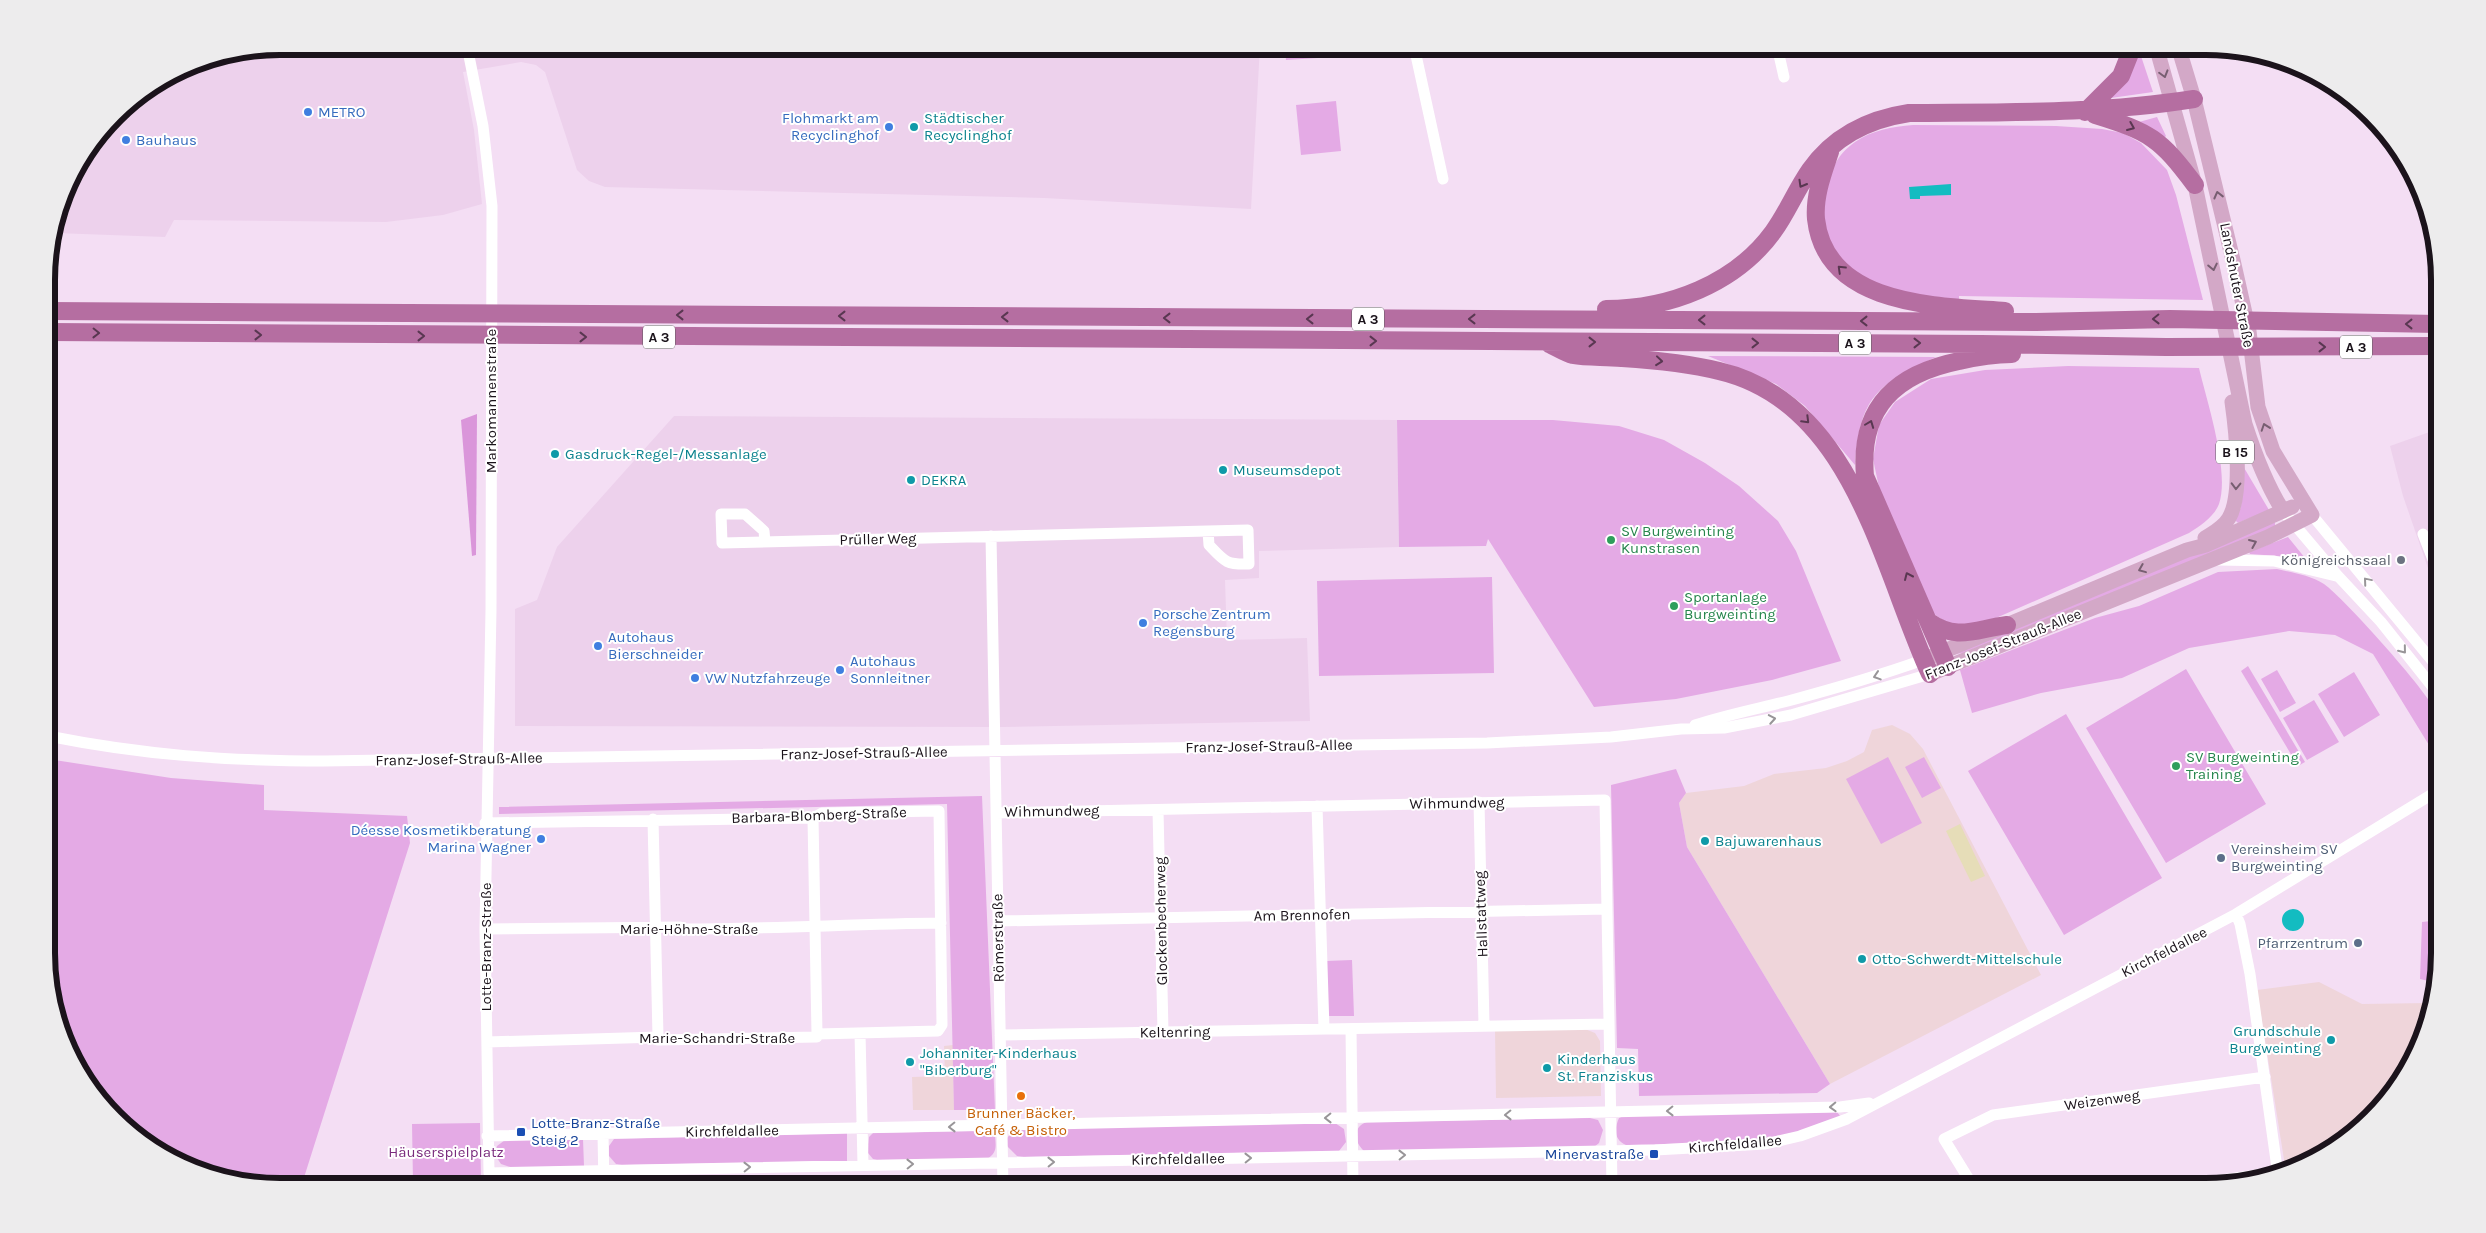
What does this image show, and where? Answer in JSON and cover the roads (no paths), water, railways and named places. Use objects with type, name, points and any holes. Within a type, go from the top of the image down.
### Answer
[{"type":"highway","points":[[2085,112],[2121,76],[2129,55]]},
{"type":"highway","name":"A 3","points":[[1521,320],[1540,310],[1618,309],[1667,302],[1695,292],[1715,282],[1756,252],[1772,233],[1810,170],[1832,146],[1850,132],[1885,117],[1908,113],[2085,112],[2194,98]]},
{"type":"highway","name":"A 3","points":[[2085,112],[2129,126],[2152,136],[2173,156],[2195,186]]},
{"type":"highway","name":"A 3","points":[[1832,146],[1822,178],[1816,218],[1820,238],[1835,263],[1851,279],[1874,292],[1901,300],[1929,306],[2008,312],[2036,322]]},
{"type":"highway","name":"A 3","points":[[55,312],[2036,322],[2205,319],[2431,324]]},
{"type":"highway","name":"A 3","points":[[55,332],[1981,344],[2166,347],[2431,346]]},
{"type":"highway","name":"A 3","points":[[1544,342],[1572,355],[1662,362],[1721,371],[1766,388],[1787,402],[1809,422],[1827,444],[1853,488],[1886,563],[1926,667]]},
{"type":"highway","name":"A 3","points":[[1945,659],[1865,476],[1866,436],[1873,417],[1884,398],[1898,385],[1918,373],[1940,364],[2006,354],[2149,355],[2166,347]]},
{"type":"highway","points":[[1928,621],[1938,628],[1958,634],[2007,625]]},
{"type":"main road","name":"Landshuter Straße","points":[[2159,55],[2195,186],[2227,333],[2244,424],[2256,458],[2283,512]]},
{"type":"main road","name":"Landshuter Straße","points":[[2181,55],[2194,98],[2249,331],[2258,407],[2273,451],[2302,502],[2312,515]]},
{"type":"main road","name":"B 15","points":[[2187,550],[2220,528],[2228,520],[2235,501],[2236,464],[2227,367],[2227,333]]},
{"type":"main road","name":"Franz-Josef-Strauß-Allee","points":[[1945,659],[2007,625],[2187,550],[2206,546],[2302,502]]},
{"type":"main road","name":"Franz-Josef-Strauß-Allee","points":[[1926,667],[2212,560],[2293,526],[2312,515]]},
{"type":"street","name":"Markomannenstraße","points":[[469,55],[491,179],[491,610],[487,758]]},
{"type":"street","points":[[1416,55],[1443,179]]},
{"type":"street","points":[[1779,55],[1784,77]]},
{"type":"street","points":[[2283,512],[2293,526],[2381,622],[2431,685]]},
{"type":"street","points":[[2312,515],[2431,658]]},
{"type":"street","name":"Prüller Weg","points":[[764,542],[1208,531]]},
{"type":"street","points":[[2424,534],[2431,553]]},
{"type":"street","points":[[991,536],[994,751]]},
{"type":"street","points":[[2212,560],[2274,561],[2338,576]]},
{"type":"street","name":"Franz-Josef-Strauß-Allee","points":[[55,737],[156,754],[200,758],[324,761],[1487,743],[1610,737],[1681,729],[1732,713],[1786,702],[1862,681],[1926,667]]},
{"type":"street","points":[[2425,677],[2431,673]]},
{"type":"street","name":"Römerstraße","points":[[994,751],[1001,1125]]},
{"type":"street","name":"Lotte-Branz-Straße","points":[[487,758],[485,929],[488,1136]]},
{"type":"street","name":"Kirchfeldallee","points":[[1881,1101],[1840,1107],[1609,1113],[488,1136],[488,1173],[1718,1148],[1764,1144],[1800,1136],[1847,1119],[2236,914],[2431,795]]},
{"type":"street","name":"Wihmundweg","points":[[996,813],[1605,800],[1609,1113]]},
{"type":"street","name":"Hallstattweg","points":[[1479,802],[1484,1026]]},
{"type":"street","points":[[1317,806],[1324,1029]]},
{"type":"street","name":"Glockenbecherweg","points":[[1158,810],[1163,1032]]},
{"type":"street","name":"Barbara-Blomberg-Straße","points":[[485,823],[813,818],[822,813],[939,811],[942,1025]]},
{"type":"street","points":[[813,818],[817,1034]]},
{"type":"street","points":[[653,819],[658,1037]]},
{"type":"street","name":"Am Brennofen","points":[[998,921],[1607,909]]},
{"type":"street","points":[[2236,914],[2240,924],[2250,974],[2277,1167]]},
{"type":"street","name":"Marie-Höhne-Straße","points":[[485,929],[751,929],[815,925],[941,923]]},
{"type":"street","name":"Keltenring","points":[[1000,1035],[1608,1024]]},
{"type":"street","name":"Marie-Schandri-Straße","points":[[486,1042],[658,1037],[658,1040],[817,1037],[817,1034],[938,1031],[942,1025]]},
{"type":"street","points":[[1350,1029],[1353,1178]]},
{"type":"street","points":[[860,1033],[863,1165]]},
{"type":"street","name":"Weizenweg","points":[[1968,1178],[1944,1140],[1993,1115],[2264,1078]]},
{"type":"street","points":[[1609,1113],[1612,1178]]},
{"type":"street","points":[[1001,1125],[1003,1178]]},
{"type":"street","points":[[603,1134],[604,1178]]},
{"type":"water","points":[[1951,184],[1951,195],[1920,196],[1920,199],[1910,199],[1909,187]]},
{"type":"water","points":[[2293,909],[2301,912],[2304,920],[2301,928],[2293,931],[2285,928],[2282,920],[2285,912]]},
{"type":"place","name":"METRO","points":[[308,112]]},
{"type":"place","name":"Flohmarkt am Recyclinghof","points":[[889,127]]},
{"type":"place","name":"Städtischer Recyclinghof","points":[[914,127]]},
{"type":"place","name":"Bauhaus","points":[[126,140]]},
{"type":"place","name":"Gasdruck-Regel-/Messanlage","points":[[555,454]]},
{"type":"place","name":"Museumsdepot","points":[[1223,470]]},
{"type":"place","name":"DEKRA","points":[[911,480]]},
{"type":"place","name":"SV Burgweinting Kunstrasen","points":[[1611,540]]},
{"type":"place","name":"Königreichssaal","points":[[2401,560]]},
{"type":"place","name":"Sportanlage Burgweinting","points":[[1674,606]]},
{"type":"place","name":"Porsche Zentrum Regensburg","points":[[1143,623]]},
{"type":"place","name":"Autohaus Bierschneider","points":[[598,646]]},
{"type":"place","name":"Autohaus Sonnleitner","points":[[840,670]]},
{"type":"place","name":"VW Nutzfahrzeuge","points":[[695,678]]},
{"type":"place","name":"SV Burgweinting Training","points":[[2176,766]]},
{"type":"place","name":"Déesse Kosmetikberatung Marina Wagner","points":[[541,839]]},
{"type":"place","name":"Bajuwarenhaus","points":[[1705,841]]},
{"type":"place","name":"Vereinsheim SV Burgweinting","points":[[2221,858]]},
{"type":"place","name":"Pfarrzentrum","points":[[2358,943]]},
{"type":"place","name":"Otto-Schwerdt-Mittelschule","points":[[1862,959]]},
{"type":"place","name":"Grundschule Burgweinting","points":[[2331,1040]]},
{"type":"place","name":"Johanniter-Kinderhaus \"Biberburg\"","points":[[910,1062]]},
{"type":"place","name":"Kinderhaus St. Franziskus","points":[[1547,1068]]},
{"type":"place","name":"Brunner Bäcker, Café & Bistro","points":[[1021,1096]]},
{"type":"place","name":"Lotte-Branz-Straße Steig 2","points":[[521,1132]]},
{"type":"place","name":"Minervastraße","points":[[1654,1154]]},
{"type":"park label","name":"Häuserspielplatz","points":[[446,1152]]}]
